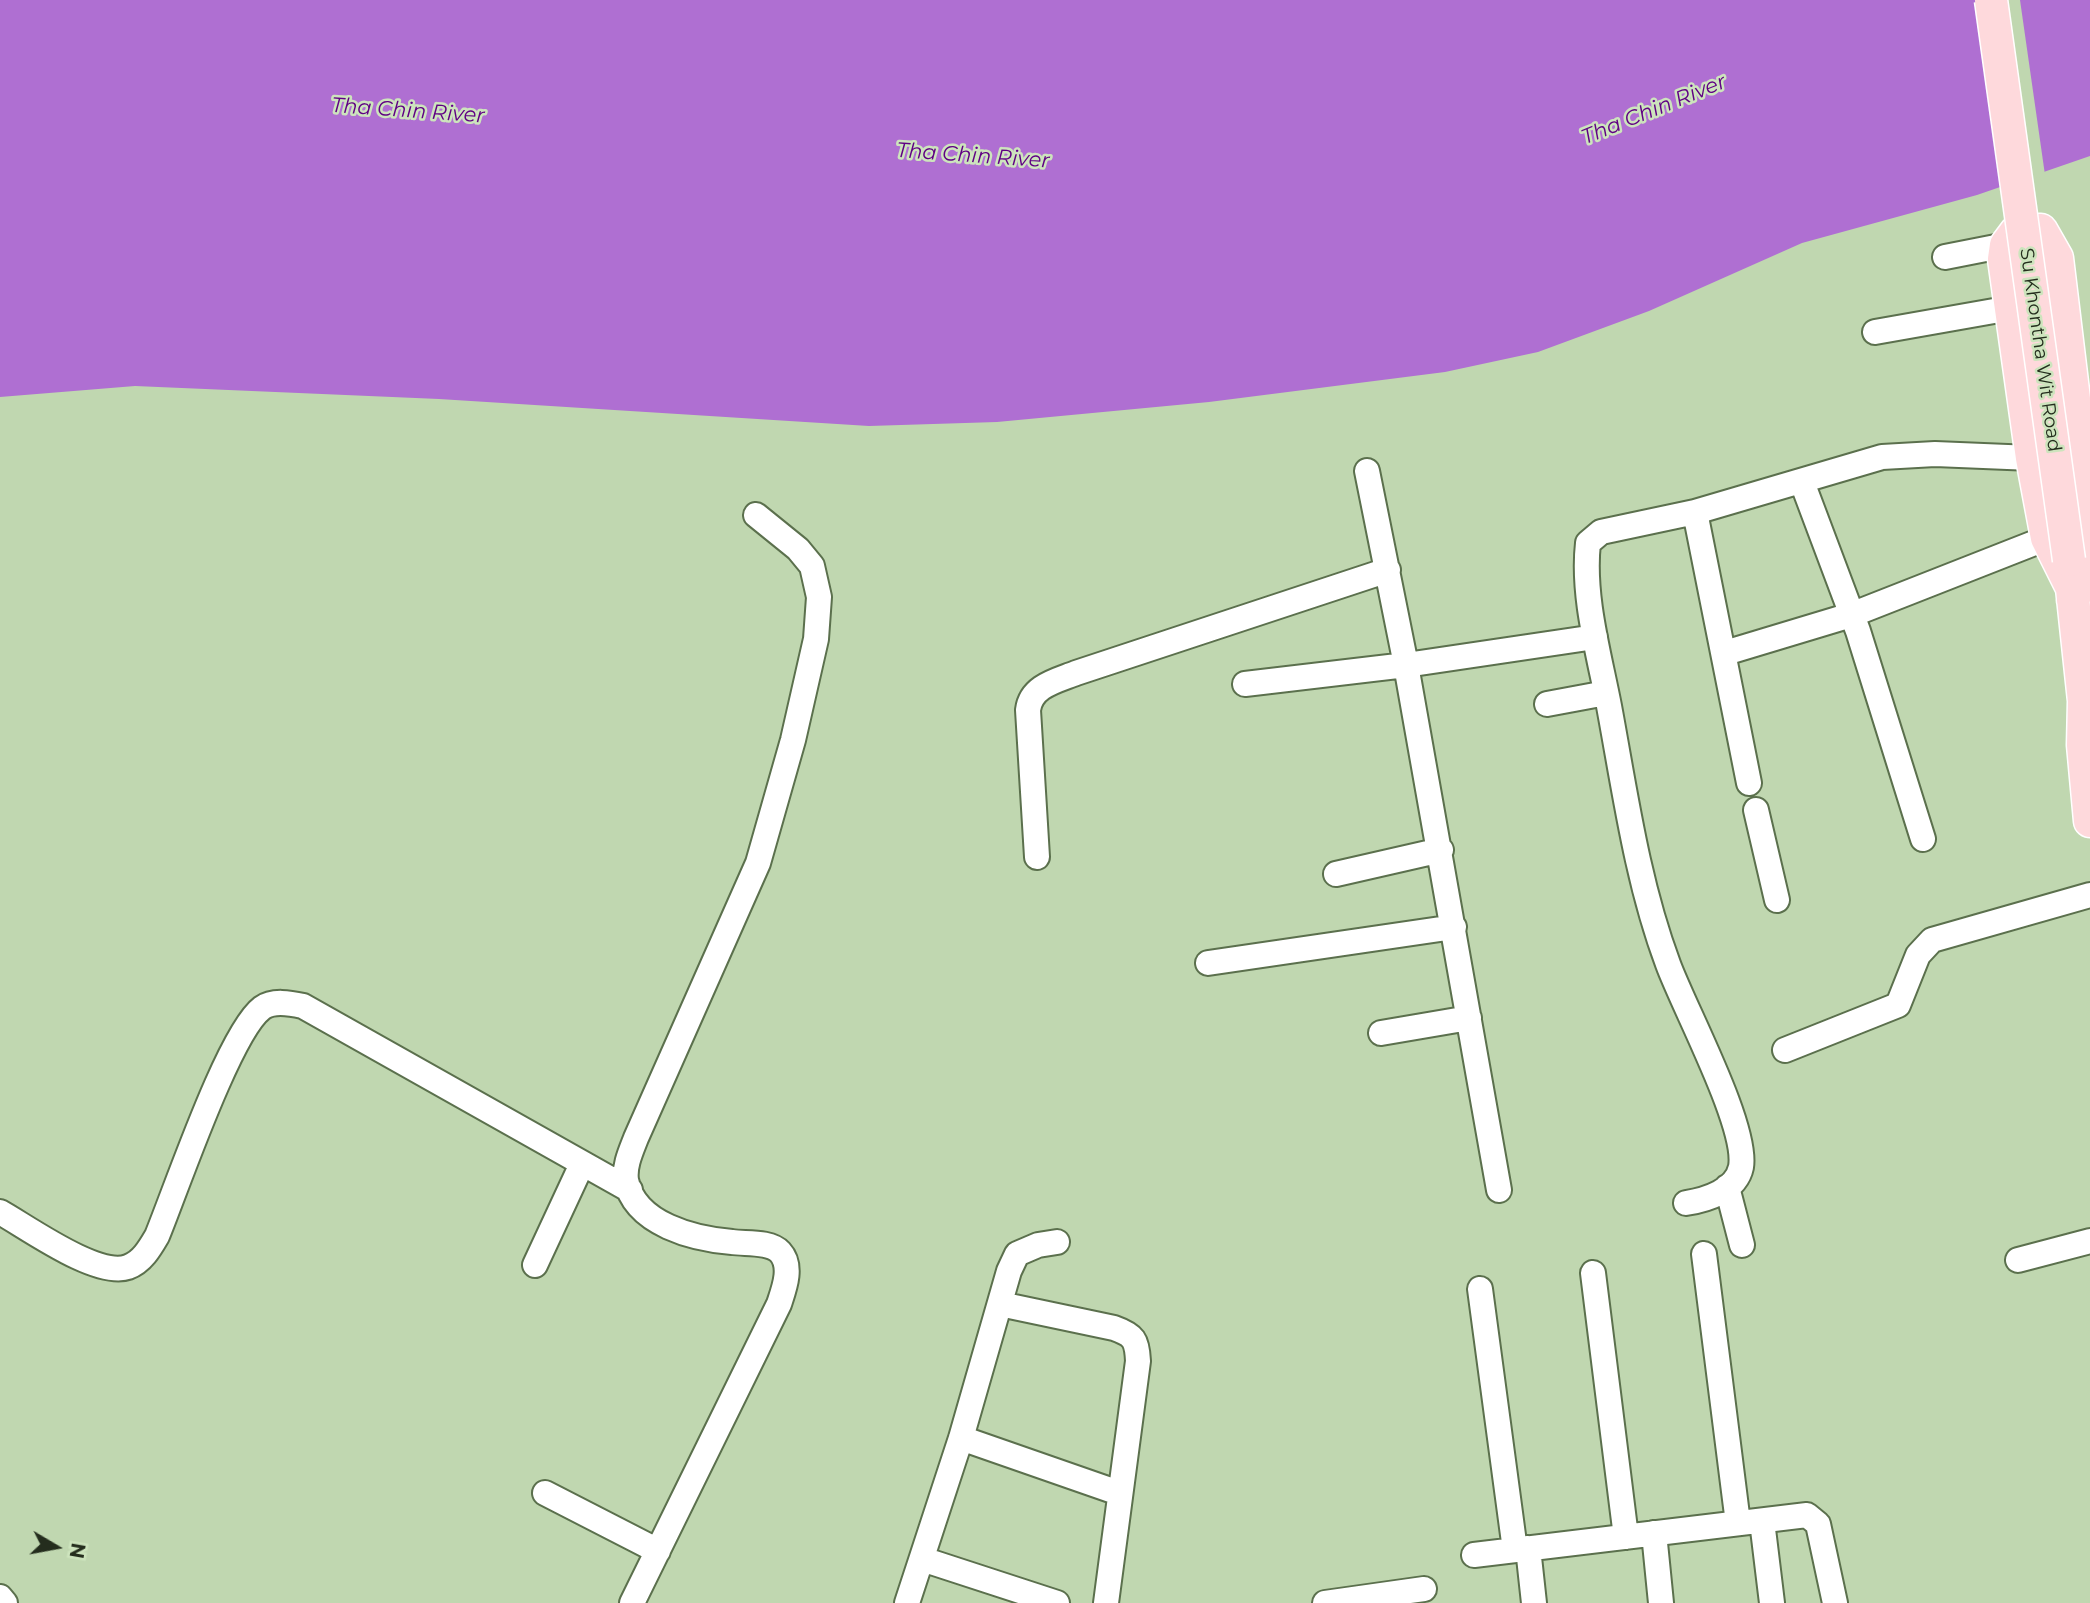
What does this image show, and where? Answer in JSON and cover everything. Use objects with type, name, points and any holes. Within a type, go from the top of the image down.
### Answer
[{"type":"main road","name":"Su Khontha Wit Road","points":[[1992,0],[2065,571],[2086,691],[2083,745],[2090,813]]},
{"type":"main road","points":[[2041,230],[2057,258],[2089,515],[2085,572],[2065,571],[2032,458],[2004,259],[2006,245],[2015,233],[2041,230]]},
{"type":"street","points":[[1945,257],[2006,245]]},
{"type":"street","points":[[1875,332],[2011,308]]},
{"type":"street","points":[[1686,1203],[1704,1200],[1727,1187],[1740,1170],[1741,1157],[1732,1117],[1667,963],[1638,864],[1595,636],[1586,561],[1588,543],[1601,532],[1695,512],[1882,457],[1935,454],[2032,458]]},
{"type":"street","points":[[1367,471],[1441,850],[1499,1190]]},
{"type":"street","points":[[1802,482],[1851,615],[1923,839]]},
{"type":"street","points":[[1695,512],[1749,783]]},
{"type":"street","points":[[632,1603],[779,1304],[786,1281],[785,1261],[779,1250],[765,1245],[703,1239],[660,1222],[639,1205],[630,1191],[626,1168],[636,1138],[758,863],[793,740],[817,639],[819,597],[812,566],[798,549],[756,515]]},
{"type":"street","points":[[1037,857],[1028,710],[1030,698],[1039,689],[1076,673],[1388,570]]},
{"type":"street","points":[[1724,653],[1851,615],[2065,571]]},
{"type":"street","points":[[1245,684],[1406,665],[1595,636]]},
{"type":"street","points":[[1547,704],[1606,693]]},
{"type":"street","points":[[1756,810],[1777,900]]},
{"type":"street","points":[[1336,874],[1441,850]]},
{"type":"street","points":[[1784,1050],[1898,1005],[1919,955],[1932,940],[2090,895]]},
{"type":"street","points":[[1208,963],[1454,928]]},
{"type":"street","points":[[0,1212],[96,1264],[115,1268],[129,1267],[146,1255],[157,1236],[230,1056],[247,1023],[264,1006],[285,1002],[313,1011],[630,1191]]},
{"type":"street","points":[[1381,1033],[1469,1018]]},
{"type":"street","points":[[535,1265],[582,1164]]},
{"type":"street","points":[[1727,1187],[1742,1245]]},
{"type":"street","points":[[2018,1260],[2090,1241]]},
{"type":"street","points":[[907,1603],[1017,1254],[1038,1245],[1057,1242]]},
{"type":"street","points":[[1704,1254],[1750,1522],[1772,1603]]},
{"type":"street","points":[[1593,1273],[1626,1536]]},
{"type":"street","points":[[1480,1289],[1522,1549],[1534,1603]]},
{"type":"street","points":[[1000,1304],[1114,1328],[1131,1334],[1137,1342],[1138,1362],[1106,1603]]},
{"type":"street","points":[[961,1438],[1119,1493]]},
{"type":"street","points":[[545,1493],[658,1550]]},
{"type":"street","points":[[1474,1555],[1807,1515],[1818,1524],[1835,1603]]},
{"type":"street","points":[[1654,1533],[1661,1603]]},
{"type":"street","points":[[922,1559],[1057,1603]]},
{"type":"street","points":[[1325,1603],[1371,1601],[1424,1590]]},
{"type":"street","points":[[0,1597],[5,1603]]},
{"type":"water","name":"Tha Chin River","points":[[0,0],[2090,0],[2090,156],[1977,195],[1802,243],[1649,311],[1538,352],[1445,372],[1209,402],[997,422],[869,426],[439,399],[135,386],[0,397]]},
{"type":"pier","points":[[1991,0],[2020,0],[2045,175],[2017,185]]}]
